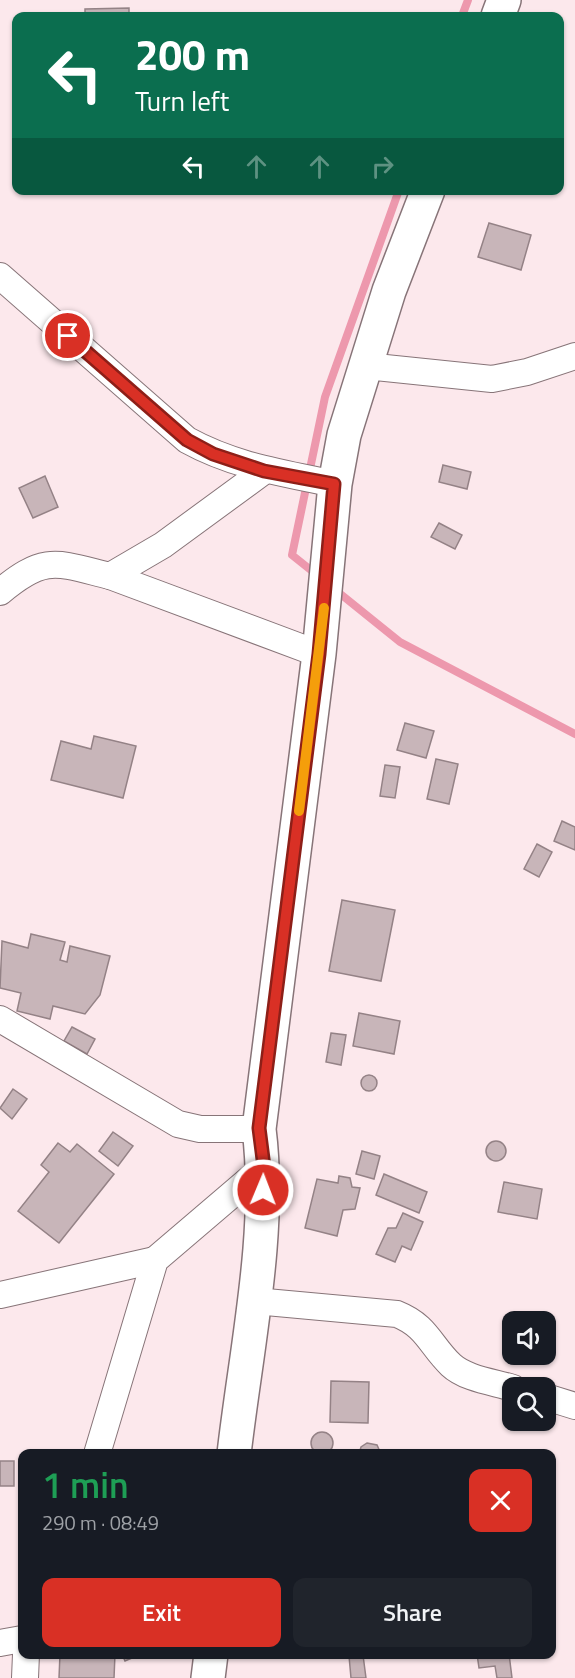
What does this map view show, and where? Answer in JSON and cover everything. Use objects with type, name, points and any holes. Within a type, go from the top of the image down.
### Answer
[{"type":"street","points":[[235,1449],[255,1301],[264,1167],[259,1128],[319,654],[334,484],[344,435],[388,291],[426,195]]},
{"type":"street","points":[[0,276],[187,440],[213,454],[264,471],[334,484]]},
{"type":"street","points":[[366,366],[492,379],[526,372],[575,356]]},
{"type":"street","points":[[110,576],[163,545],[264,471]]},
{"type":"street","points":[[0,592],[20,575],[38,566],[56,563],[110,576],[319,654]]},
{"type":"street","points":[[0,1019],[178,1124],[200,1129],[259,1128]]},
{"type":"street","points":[[0,1295],[155,1260],[264,1167]]},
{"type":"street","points":[[98,1449],[155,1260]]},
{"type":"street","points":[[255,1301],[397,1314],[412,1319],[425,1331],[451,1365],[458,1370],[502,1384]]},
{"type":"street","points":[[556,1400],[575,1406]]},
{"type":"street","points":[[0,1643],[18,1640]]},
{"type":"street","points":[[25,1678],[26,1659]]},
{"type":"street","points":[[208,1678],[210,1659]]},
{"type":"building","points":[[129,8],[129,12],[85,12],[85,9]]},
{"type":"building","points":[[489,223],[531,235],[521,270],[478,257]]},
{"type":"building","points":[[443,465],[471,472],[467,489],[439,482]]},
{"type":"building","points":[[45,476],[58,507],[33,518],[19,488]]},
{"type":"building","points":[[439,523],[462,535],[455,549],[431,537]]},
{"type":"building","points":[[405,723],[434,731],[426,758],[397,750]]},
{"type":"building","points":[[94,736],[136,746],[123,798],[51,780],[61,741],[91,749]]},
{"type":"building","points":[[436,759],[458,764],[449,804],[427,799]]},
{"type":"building","points":[[385,765],[400,767],[395,798],[380,796]]},
{"type":"building","points":[[562,821],[575,827],[575,850],[554,841]]},
{"type":"building","points":[[537,844],[552,852],[539,877],[524,869]]},
{"type":"building","points":[[342,900],[395,910],[381,981],[329,971]]},
{"type":"building","points":[[31,934],[65,942],[60,960],[67,962],[70,946],[110,956],[100,995],[85,1014],[53,1006],[50,1019],[17,1011],[21,993],[0,988],[2,941],[28,948]]},
{"type":"building","points":[[359,1013],[400,1021],[394,1054],[353,1046]]},
{"type":"building","points":[[72,1027],[95,1039],[87,1054],[64,1041]]},
{"type":"building","points":[[331,1033],[346,1035],[341,1065],[326,1062]]},
{"type":"building","points":[[366,1075],[372,1075],[377,1083],[375,1089],[366,1091],[361,1086],[361,1080]]},
{"type":"building","points":[[13,1089],[27,1099],[12,1119],[0,1108]]},
{"type":"building","points":[[113,1132],[133,1146],[118,1166],[99,1151]]},
{"type":"building","points":[[496,1141],[503,1144],[506,1151],[503,1158],[496,1161],[489,1158],[486,1151],[489,1144]]},
{"type":"building","points":[[58,1143],[70,1152],[77,1144],[114,1174],[59,1243],[18,1211],[49,1172],[41,1165]]},
{"type":"building","points":[[362,1151],[380,1156],[374,1179],[356,1174]]},
{"type":"building","points":[[384,1174],[427,1192],[419,1213],[376,1195]]},
{"type":"building","points":[[339,1176],[350,1178],[352,1187],[360,1188],[355,1209],[343,1210],[337,1236],[305,1228],[317,1179],[338,1183]]},
{"type":"building","points":[[504,1182],[542,1189],[537,1219],[498,1212]]},
{"type":"building","points":[[403,1213],[423,1222],[411,1250],[402,1246],[395,1262],[376,1254],[388,1228],[396,1228]]},
{"type":"building","points":[[331,1381],[369,1382],[368,1423],[330,1422]]},
{"type":"building","points":[[318,1433],[326,1433],[332,1439],[331,1449],[313,1449],[312,1447],[312,1439]]},
{"type":"building","points":[[367,1443],[377,1445],[379,1449],[360,1449]]},
{"type":"building","points":[[0,1461],[14,1461],[14,1486],[0,1486]]},
{"type":"building","points":[[60,1659],[115,1659],[114,1678],[59,1678]]},
{"type":"building","points":[[349,1659],[364,1659],[366,1678],[351,1678]]},
{"type":"building","points":[[478,1659],[510,1659],[512,1678],[497,1678],[495,1666],[479,1668]]},
{"type":"waterway","points":[[464,12],[468,0]]},
{"type":"waterway","points":[[317,575],[292,555],[325,397],[397,195]]},
{"type":"waterway","points":[[333,588],[400,642],[575,734]]},
{"type":"slow traffic","points":[[299,811],[324,608]]},
{"type":"route","points":[[68,336],[187,440],[213,454],[264,471],[285,473],[334,484],[319,654],[259,1128],[264,1167],[263,1190]]}]
